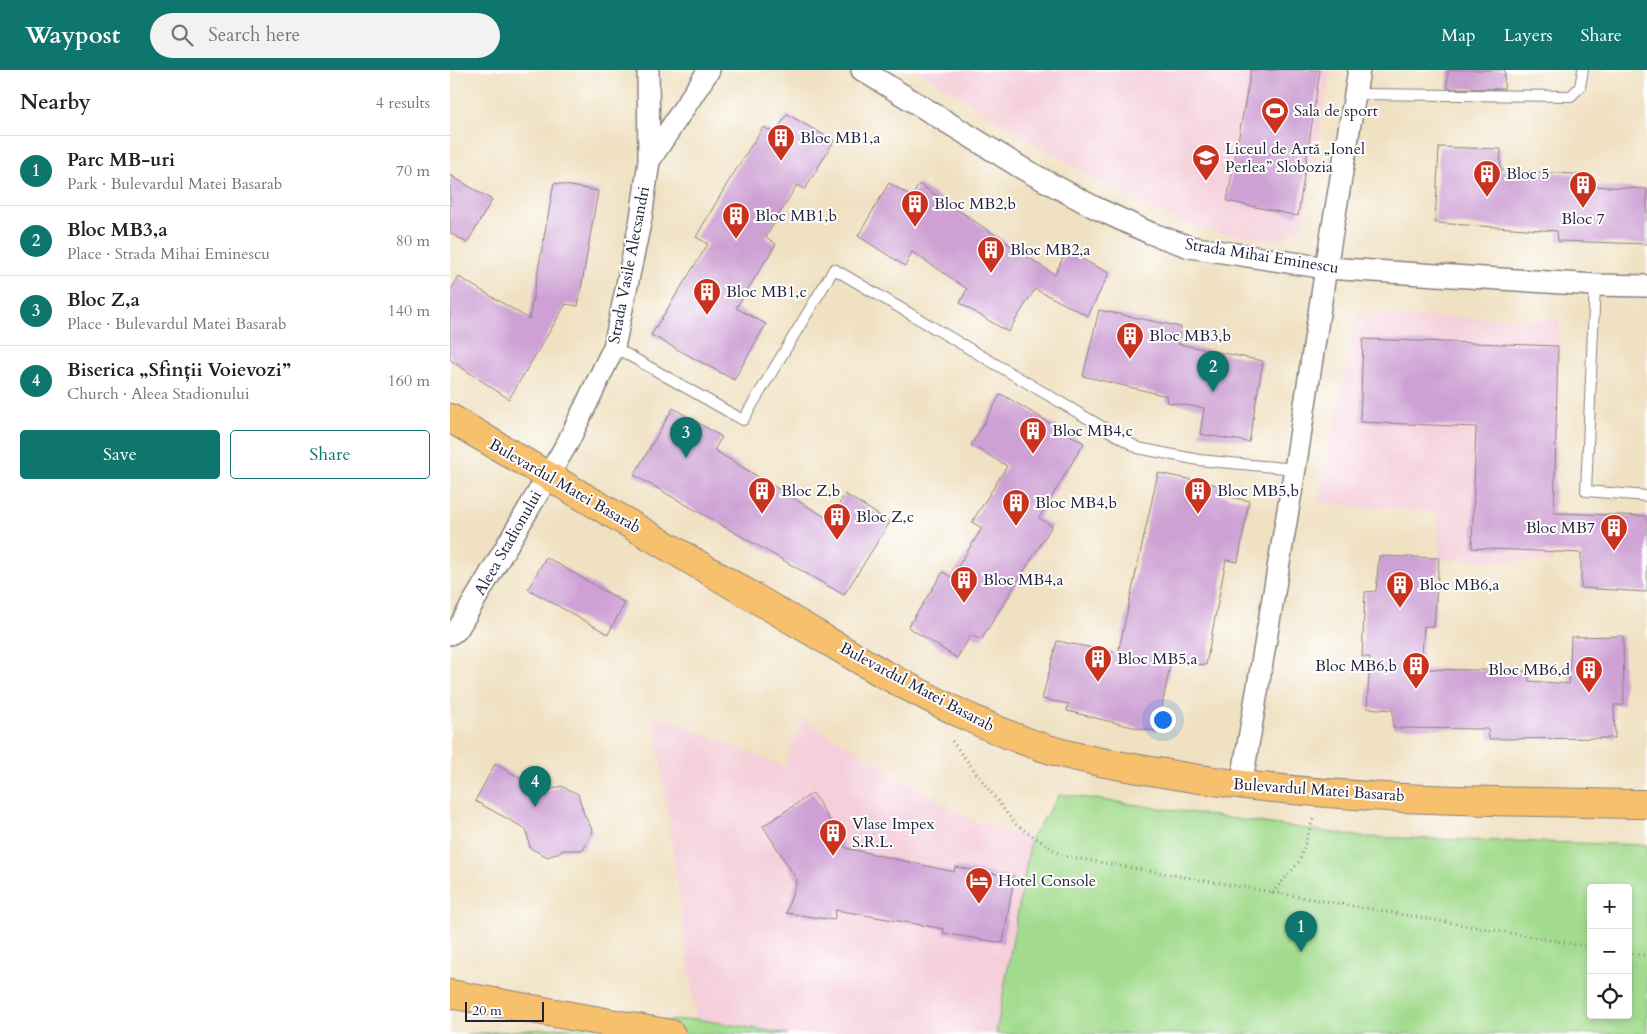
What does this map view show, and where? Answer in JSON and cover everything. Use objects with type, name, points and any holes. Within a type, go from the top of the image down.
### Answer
[{"type":"main road","name":"Bulevardul Matei Basarab","points":[[450,418],[873,668],[950,708],[1009,735],[1058,752],[1114,765],[1241,786],[1315,794],[1647,804]]},
{"type":"main road","points":[[450,994],[671,1034]]},
{"type":"street","name":"Strada Vasile Alecsandri","points":[[548,475],[568,442],[614,347],[641,218],[649,161],[648,70]]},
{"type":"street","points":[[649,161],[709,70]]},
{"type":"street","name":"Strada Mihai Eminescu","points":[[862,70],[1025,170],[1094,207],[1150,233],[1190,247],[1326,268],[1595,285],[1647,286]]},
{"type":"street","points":[[1241,786],[1295,469],[1354,94],[1360,70]]},
{"type":"street","name":"Aleea Stadionului","points":[[450,634],[457,630],[548,475]]},
{"type":"lane","points":[[1354,94],[1571,96],[1580,87],[1583,70]]},
{"type":"lane","points":[[614,347],[743,420],[834,269],[1138,448],[1199,460],[1295,469]]},
{"type":"lane","points":[[1595,285],[1586,491],[1647,496]]},
{"type":"path","points":[[950,708],[949,738],[1015,824],[1063,856],[1587,946]]},
{"type":"path","points":[[1272,893],[1299,862],[1313,818],[1315,794]]},
{"type":"path","points":[[1632,954],[1647,956]]},
{"type":"shaded area","name":"Liceul de Artă „Ionel Perlea” Slobozia","points":[[918,70],[1330,70],[1303,227],[1286,236],[1272,240],[1213,232],[1156,212],[1047,152]]},
{"type":"shaded area","points":[[1356,315],[1559,320],[1553,562],[1440,559],[1437,512],[1317,503]]},
{"type":"shaded area","points":[[654,714],[784,767],[803,719],[971,820],[1031,838],[996,1034],[790,1034],[696,1019]]},
{"type":"green space","points":[[1060,794],[1363,837],[1647,845],[1647,1034],[996,1034],[1031,838]]},
{"type":"green space","points":[[696,1019],[788,1034],[466,1034]]},
{"type":"building","name":"Sala de sport","points":[[1251,70],[1320,70],[1298,216],[1227,201]]},
{"type":"building","points":[[1448,70],[1505,70],[1504,89],[1447,88]]},
{"type":"building","points":[[787,114],[834,141],[805,189],[797,185],[780,213],[766,237],[776,244],[736,308],[766,324],[734,380],[651,335],[708,244],[696,237],[727,184],[763,127],[775,133]]},
{"type":"building","points":[[1439,147],[1501,149],[1500,170],[1592,175],[1591,186],[1647,189],[1647,244],[1558,241],[1557,231],[1435,223]]},
{"type":"building","points":[[450,175],[492,200],[467,243],[450,233]]},
{"type":"building","points":[[554,183],[598,191],[578,306],[566,304],[509,399],[450,360],[450,291],[459,277],[529,319]]},
{"type":"building","points":[[889,183],[912,197],[919,184],[1055,275],[1066,251],[1109,273],[1088,316],[1035,289],[1008,332],[960,303],[967,289],[912,252],[905,266],[858,236]]},
{"type":"building","points":[[1099,310],[1181,327],[1178,344],[1263,361],[1249,442],[1200,434],[1204,408],[1166,402],[1167,396],[1083,376]]},
{"type":"building","points":[[1363,339],[1558,346],[1554,513],[1647,516],[1647,592],[1581,588],[1581,553],[1472,548],[1476,427],[1360,422]]},
{"type":"building","points":[[1001,394],[1084,443],[1039,518],[1052,526],[981,640],[971,635],[957,658],[908,627],[943,572],[951,577],[982,528],[972,522],[1007,466],[971,445]]},
{"type":"building","points":[[673,408],[722,437],[714,450],[830,520],[845,494],[890,522],[844,595],[634,475]]},
{"type":"building","points":[[1158,473],[1223,486],[1221,495],[1249,501],[1238,562],[1226,560],[1206,665],[1171,661],[1157,731],[1141,729],[1067,711],[1068,704],[1042,699],[1057,641],[1118,653]]},
{"type":"building","points":[[1379,556],[1439,558],[1434,627],[1424,626],[1421,669],[1528,671],[1529,681],[1569,684],[1571,637],[1623,636],[1624,705],[1614,705],[1615,738],[1489,739],[1488,729],[1393,728],[1393,710],[1367,708],[1370,657],[1362,657],[1365,592],[1376,591]]},
{"type":"building","points":[[546,557],[625,603],[608,634],[528,589]]},
{"type":"building","points":[[495,764],[545,792],[561,786],[578,794],[584,814],[593,831],[583,850],[564,850],[548,857],[530,848],[526,829],[475,801]]},
{"type":"building","name":"Vlase Impex S.R.L.","points":[[813,793],[846,848],[954,872],[955,867],[1014,877],[1003,943],[943,933],[944,929],[836,910],[834,920],[786,913],[797,880],[763,826]]},
{"type":"place","name":"Sala de sport","points":[[1275,135]]},
{"type":"place","name":"Bloc MB1,a","points":[[781,162]]},
{"type":"place","name":"Liceul de Artă „Ionel Perlea” Slobozia","points":[[1206,182]]},
{"type":"place","name":"Bloc 5","points":[[1487,198]]},
{"type":"place","name":"Bloc 7","points":[[1583,209]]},
{"type":"place","name":"Bloc MB2,b","points":[[915,228]]},
{"type":"place","name":"Bloc MB1,b","points":[[736,240]]},
{"type":"place","name":"Bloc MB2,a","points":[[991,274]]},
{"type":"place","name":"Bloc MB1,c","points":[[707,316]]},
{"type":"place","name":"Bloc MB3,b","points":[[1130,360]]},
{"type":"place","name":"Bloc MB3,a","points":[[1213,392]]},
{"type":"place","name":"Bloc MB4,c","points":[[1033,455]]},
{"type":"place","name":"Bloc Z,a","points":[[686,458]]},
{"type":"place","name":"Bloc Z,b","points":[[762,515]]},
{"type":"place","name":"Bloc MB5,b","points":[[1198,515]]},
{"type":"place","name":"Bloc MB4,b","points":[[1016,527]]},
{"type":"place","name":"Bloc Z,c","points":[[837,541]]},
{"type":"place","name":"Bloc MB7","points":[[1614,552]]},
{"type":"place","name":"Bloc MB4,a","points":[[964,604]]},
{"type":"place","name":"Bloc MB6,a","points":[[1400,609]]},
{"type":"place","name":"Bloc MB5,a","points":[[1098,683]]},
{"type":"place","name":"Bloc MB6,b","points":[[1416,690]]},
{"type":"place","name":"Bloc MB6,d","points":[[1589,694]]},
{"type":"place","name":"Biserica „Sfinții Voievozi”","points":[[535,807]]},
{"type":"place","name":"Vlase Impex S.R.L.","points":[[833,857]]},
{"type":"place","name":"Hotel Console","points":[[979,905]]},
{"type":"place","name":"Parc MB-uri","points":[[1301,952]]}]
